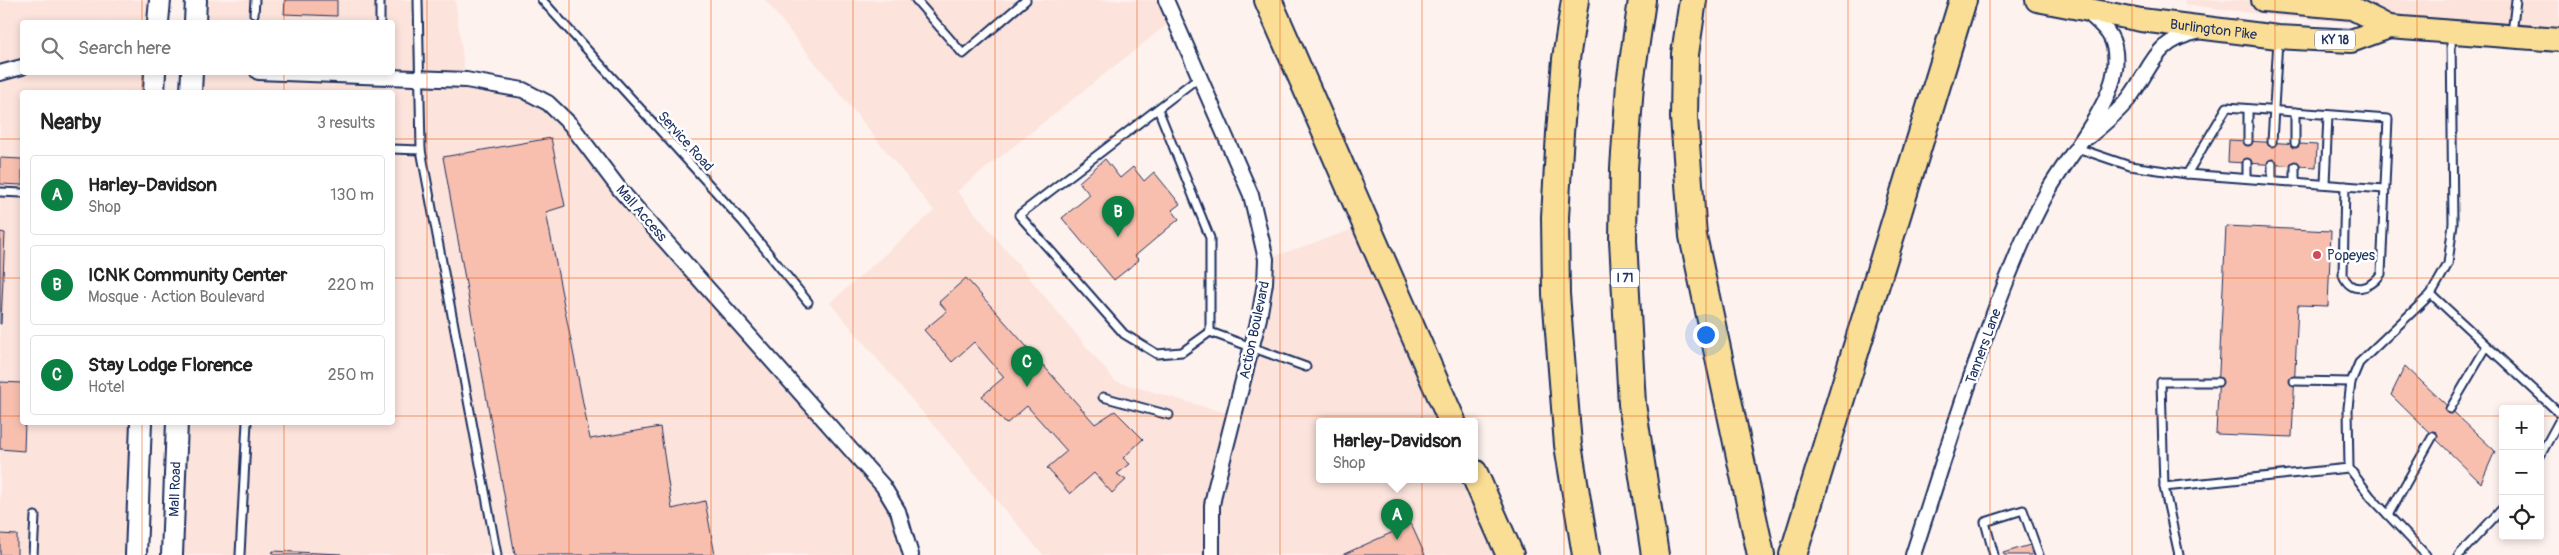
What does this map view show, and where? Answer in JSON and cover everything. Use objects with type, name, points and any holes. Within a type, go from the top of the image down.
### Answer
[{"type":"highway","points":[[1268,0],[1451,418]]},
{"type":"highway","points":[[1575,0],[1566,59],[1560,133],[1555,217],[1556,284],[1568,445],[1586,555]]},
{"type":"highway","name":"I 71","points":[[1642,0],[1630,94],[1624,168],[1623,240],[1632,404],[1655,555]]},
{"type":"highway","points":[[1693,0],[1685,54],[1684,118],[1692,236],[1761,555]]},
{"type":"highway","points":[[1793,555],[1964,0]]},
{"type":"highway","points":[[1478,482],[1510,555]]},
{"type":"main road","points":[[158,20],[160,0]]},
{"type":"main road","points":[[195,20],[196,0]]},
{"type":"main road","name":"Burlington Pike","points":[[2037,0],[2085,10],[2278,37],[2351,41],[2389,28],[2559,40]]},
{"type":"main road","name":"Burlington Pike","points":[[2263,0],[2320,3],[2352,8],[2389,28]]},
{"type":"main road","points":[[154,90],[155,75]]},
{"type":"main road","points":[[191,90],[192,75]]},
{"type":"main road","points":[[136,555],[141,425]]},
{"type":"main road","name":"Mall Road","points":[[172,555],[177,425]]},
{"type":"street","name":"Action Boulevard","points":[[1166,0],[1251,195],[1263,242],[1265,283],[1252,346],[1215,490],[1212,506],[1212,555]]},
{"type":"street","name":"Tanners Lane","points":[[1913,555],[1986,336],[2023,241],[2049,190],[2077,148],[2110,90],[2115,69],[2115,51],[2109,30],[2085,10]]},
{"type":"street","name":"Tanners Lane","points":[[2077,148],[2130,98],[2162,49],[2172,39],[2210,29]]},
{"type":"street","points":[[0,69],[20,67]]},
{"type":"street","name":"Mall Access","points":[[327,75],[466,80],[523,90],[548,103],[571,125],[621,191],[883,486],[898,511],[910,555]]},
{"type":"lane","points":[[254,14],[255,0]]},
{"type":"lane","points":[[380,0],[380,20]]},
{"type":"lane","points":[[418,0],[421,150],[497,555]]},
{"type":"lane","name":"Service Road","points":[[542,0],[743,222],[808,302]]},
{"type":"lane","points":[[916,0],[963,54],[1026,0]]},
{"type":"lane","points":[[2512,38],[2516,0]]},
{"type":"lane","points":[[2426,555],[2388,515],[2349,468],[2348,408],[2351,382],[2360,363],[2431,294],[2448,264],[2453,223],[2451,33]]},
{"type":"lane","points":[[2272,142],[2272,111],[2278,37]]},
{"type":"lane","points":[[1199,78],[1019,215],[1124,334],[1157,354],[1182,352],[1210,332]]},
{"type":"lane","points":[[2187,174],[2227,107],[2388,119],[2384,189],[2386,212],[2381,274],[2374,283],[2364,288],[2354,288],[2346,284],[2343,275],[2345,186]]},
{"type":"lane","points":[[1158,109],[1210,238],[1210,332]]},
{"type":"lane","points":[[2248,109],[2248,141]]},
{"type":"lane","points":[[2295,112],[2295,144]]},
{"type":"lane","points":[[2325,184],[2328,115]]},
{"type":"lane","points":[[2077,148],[2130,166],[2187,174],[2384,189]]},
{"type":"lane","points":[[395,149],[421,150]]},
{"type":"lane","points":[[2247,163],[2247,178]]},
{"type":"lane","points":[[2272,164],[2272,180]]},
{"type":"lane","points":[[2295,166],[2295,182]]},
{"type":"lane","points":[[0,192],[20,193]]},
{"type":"lane","points":[[2431,294],[2559,413]]},
{"type":"lane","points":[[1210,332],[1306,367]]},
{"type":"lane","points":[[2450,409],[2487,346]]},
{"type":"lane","points":[[2294,381],[2351,382]]},
{"type":"lane","points":[[2179,555],[2164,487],[2161,382],[2218,382]]},
{"type":"lane","points":[[1104,397],[1169,415]]},
{"type":"lane","points":[[2543,450],[2559,421]]},
{"type":"lane","points":[[240,555],[247,425]]},
{"type":"lane","points":[[2388,515],[2433,436]]},
{"type":"lane","points":[[2164,487],[2349,468]]},
{"type":"lane","points":[[1994,555],[1985,522],[2023,510],[2039,555]]},
{"type":"lane","points":[[2460,555],[2499,512]]},
{"type":"lane","points":[[33,555],[35,516]]},
{"type":"shaded area","points":[[0,0],[160,0],[158,20],[20,20],[20,75],[155,75],[154,90],[20,90],[20,425],[141,425],[136,555],[0,555]]},
{"type":"shaded area","points":[[196,0],[455,0],[466,80],[537,96],[883,486],[911,555],[172,555],[177,425],[395,425],[395,90],[191,90],[192,75],[395,75],[395,20],[195,20]]},
{"type":"shaded area","points":[[765,0],[1166,0],[1174,19],[957,191],[1115,381],[1233,415],[1266,259],[1366,225],[1451,418],[1316,418],[1316,483],[1476,483],[1510,555],[1043,555],[830,303],[934,211]]},
{"type":"shaded area","points":[[2185,0],[2559,0],[2559,40],[2281,17],[2184,4]]},
{"type":"building","points":[[285,0],[337,0],[337,16],[284,14]]},
{"type":"building","points":[[551,138],[565,206],[546,212],[590,439],[660,427],[672,509],[705,501],[715,555],[515,555],[443,157]]},
{"type":"building","points":[[2229,140],[2317,145],[2316,167],[2228,162]]},
{"type":"building","points":[[0,158],[20,159],[20,185],[0,184]]},
{"type":"building","points":[[1105,159],[1120,178],[1133,167],[1144,181],[1154,172],[1180,204],[1172,210],[1179,219],[1135,256],[1139,260],[1114,280],[1062,218],[1090,195],[1079,182]]},
{"type":"building","points":[[2226,226],[2331,231],[2328,306],[2298,305],[2292,437],[2216,434]]},
{"type":"building","points":[[0,232],[5,233],[1,324],[0,324]]},
{"type":"building","points":[[966,278],[1095,424],[1115,411],[1143,439],[1123,458],[1130,464],[1117,474],[1126,480],[1112,493],[1094,473],[1070,494],[1047,468],[1067,451],[1027,406],[1006,424],[982,396],[1004,377],[974,342],[952,362],[924,330],[947,311],[939,302]]},
{"type":"building","points":[[2405,366],[2495,451],[2481,483],[2391,395]]},
{"type":"building","points":[[0,382],[20,383],[20,425],[25,425],[24,451],[0,449]]},
{"type":"building","points":[[1411,524],[1425,555],[1342,555]]},
{"type":"building","points":[[0,534],[17,535],[17,555],[0,555]]},
{"type":"building","points":[[2030,545],[2032,555],[2004,555],[2003,553]]},
{"type":"building","points":[[273,551],[341,554],[341,555],[272,555]]},
{"type":"place","name":"ICNK Community Center","points":[[1118,237]]},
{"type":"place","name":"Popeyes","points":[[2317,255]]},
{"type":"place","name":"Stay Lodge Florence","points":[[1027,387]]},
{"type":"place","name":"Harley-Davidson","points":[[1397,540]]}]
